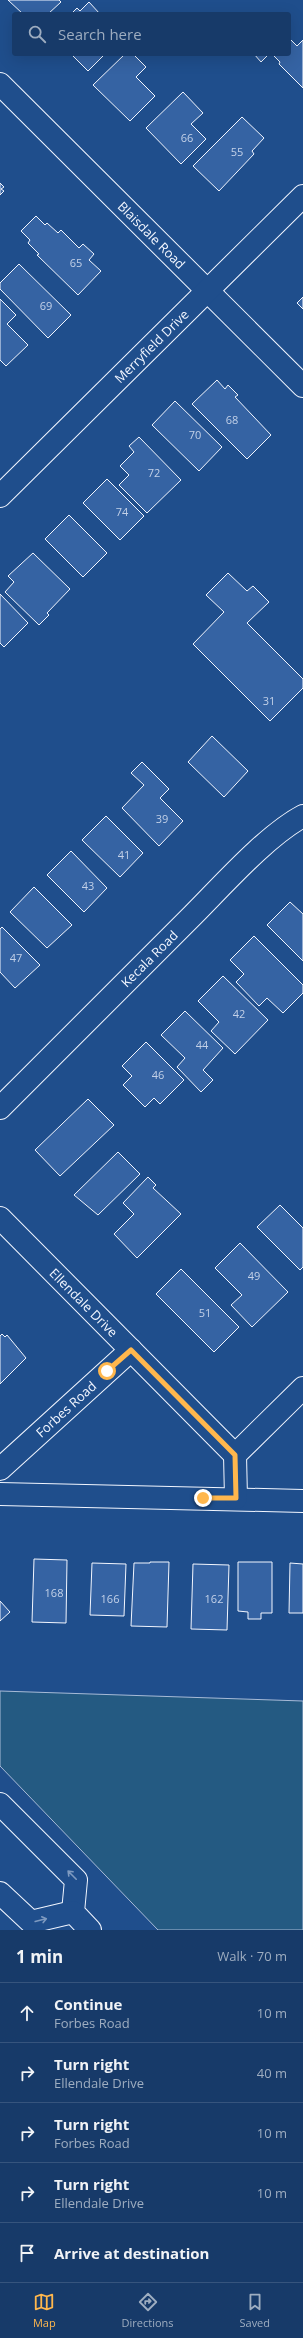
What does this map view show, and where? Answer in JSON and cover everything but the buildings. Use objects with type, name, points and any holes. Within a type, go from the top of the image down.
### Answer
[{"type":"street","name":"Blaisdale Road","points":[[0,84],[303,386]]},
{"type":"street","name":"Merryfield Drive","points":[[0,496],[303,196]]},
{"type":"street","name":"Kecala Road","points":[[0,1108],[217,891],[291,822],[303,816]]},
{"type":"street","name":"Ellendale Drive","points":[[0,1218],[235,1455]]},
{"type":"street","name":"Forbes Road","points":[[0,1469],[131,1350]]},
{"type":"street","points":[[236,1498],[235,1455],[303,1388]]},
{"type":"street","points":[[0,1494],[236,1498],[303,1501]]},
{"type":"street","points":[[0,1804],[76,1880],[73,1912],[90,1930]]},
{"type":"street","points":[[0,1893],[30,1922],[73,1912]]},
{"type":"shaded area","points":[[0,1691],[303,1701],[303,1930],[158,1930],[0,1766]]},
{"type":"route","points":[[107,1371],[131,1350],[235,1455],[236,1498],[203,1498]]}]
